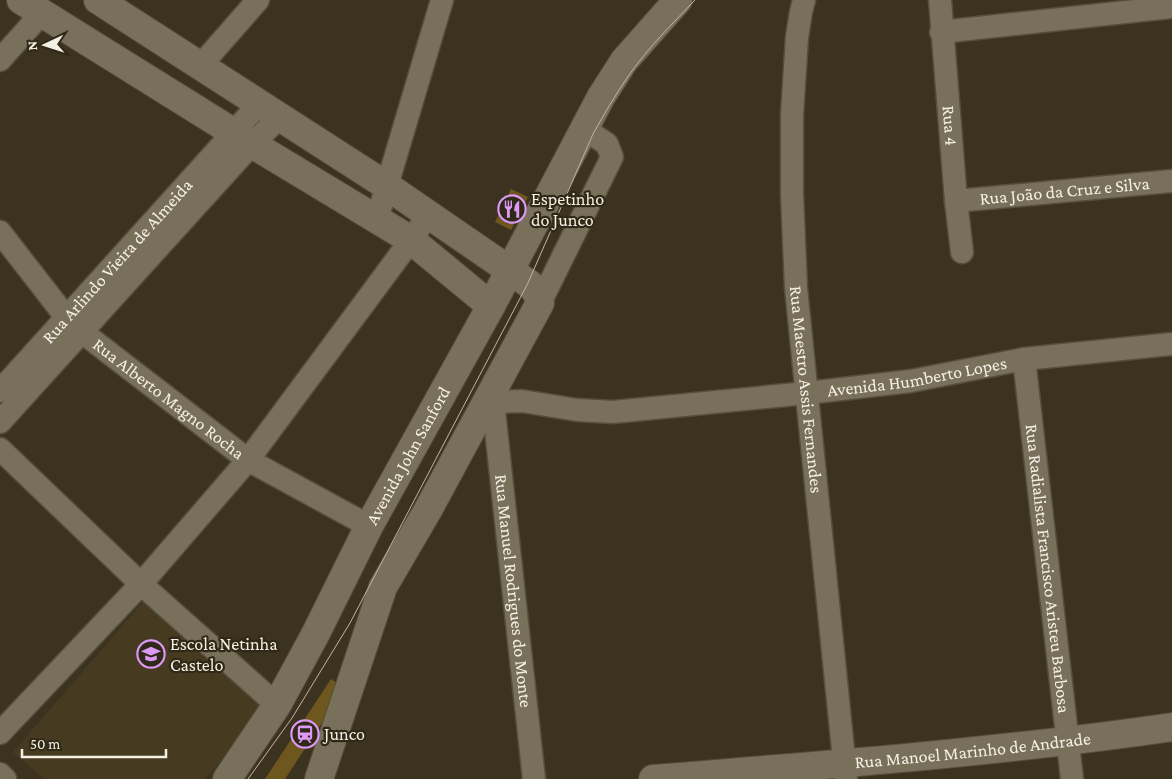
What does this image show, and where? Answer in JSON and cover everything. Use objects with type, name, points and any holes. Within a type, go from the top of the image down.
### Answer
[{"type":"main road","points":[[98,0],[387,186],[510,270],[534,288],[539,295],[540,303],[492,398],[383,587],[319,779]]},
{"type":"main road","name":"Avenida John Sanford","points":[[227,779],[277,705],[315,635],[369,526],[491,306],[600,96],[624,61],[678,0]]},
{"type":"main road","points":[[31,7],[411,240],[491,306]]},
{"type":"main road","name":"Rua Manoel Marinho de Andrade","points":[[653,779],[845,771],[1172,727]]},
{"type":"street","points":[[201,65],[258,0]]},
{"type":"street","points":[[377,219],[442,0]]},
{"type":"street","name":"Rua Maestro Assis Fernandes","points":[[804,0],[797,37],[792,125],[796,288],[845,771]]},
{"type":"street","name":"Rua 4","points":[[940,0],[941,32],[962,252]]},
{"type":"street","points":[[0,60],[31,7]]},
{"type":"street","points":[[941,32],[1172,8]]},
{"type":"street","points":[[242,138],[270,110]]},
{"type":"street","points":[[540,303],[612,157],[607,144],[583,128]]},
{"type":"street","name":"Rua Arlindo Vieira de Almeida","points":[[0,391],[66,317],[242,138]]},
{"type":"street","name":"Rua Arlindo Vieira de Almeida","points":[[0,422],[82,332],[242,138]]},
{"type":"street","name":"Rua João da Cruz e Silva","points":[[956,200],[1172,181]]},
{"type":"street","points":[[0,733],[141,584],[248,460],[411,240],[428,214]]},
{"type":"street","name":"Rua Alberto Magno Rocha","points":[[0,232],[66,317],[82,332],[248,460],[369,526]]},
{"type":"street","name":"Avenida Humberto Lopes","points":[[492,398],[577,410],[613,412],[911,381],[1024,359],[1172,344]]},
{"type":"street","name":"Rua Radialista Francisco Aristeu Barbosa","points":[[1024,359],[1072,779]]},
{"type":"street","name":"Rua Manuel Rodrigues do Monte","points":[[492,398],[534,779]]},
{"type":"street","points":[[0,449],[141,584],[277,705]]},
{"type":"street","points":[[0,774],[5,779]]},
{"type":"shaded area","name":"Escola Netinha Castelo","points":[[144,601],[266,708],[205,779],[44,779],[13,752]]},
{"type":"building","name":"Espetinho do Junco","points":[[511,189],[528,197],[511,230],[495,222]]},
{"type":"building","name":"Junco","points":[[331,679],[345,688],[285,779],[265,779]]},
{"type":"tram line","points":[[248,779],[292,718],[350,623],[528,283],[601,119],[636,65],[660,36],[695,0]]},
{"type":"place","name":"Espetinho do Junco","points":[[512,209]]},
{"type":"place","name":"Escola Netinha Castelo","points":[[151,654]]},
{"type":"place","name":"Junco","points":[[305,734]]}]
